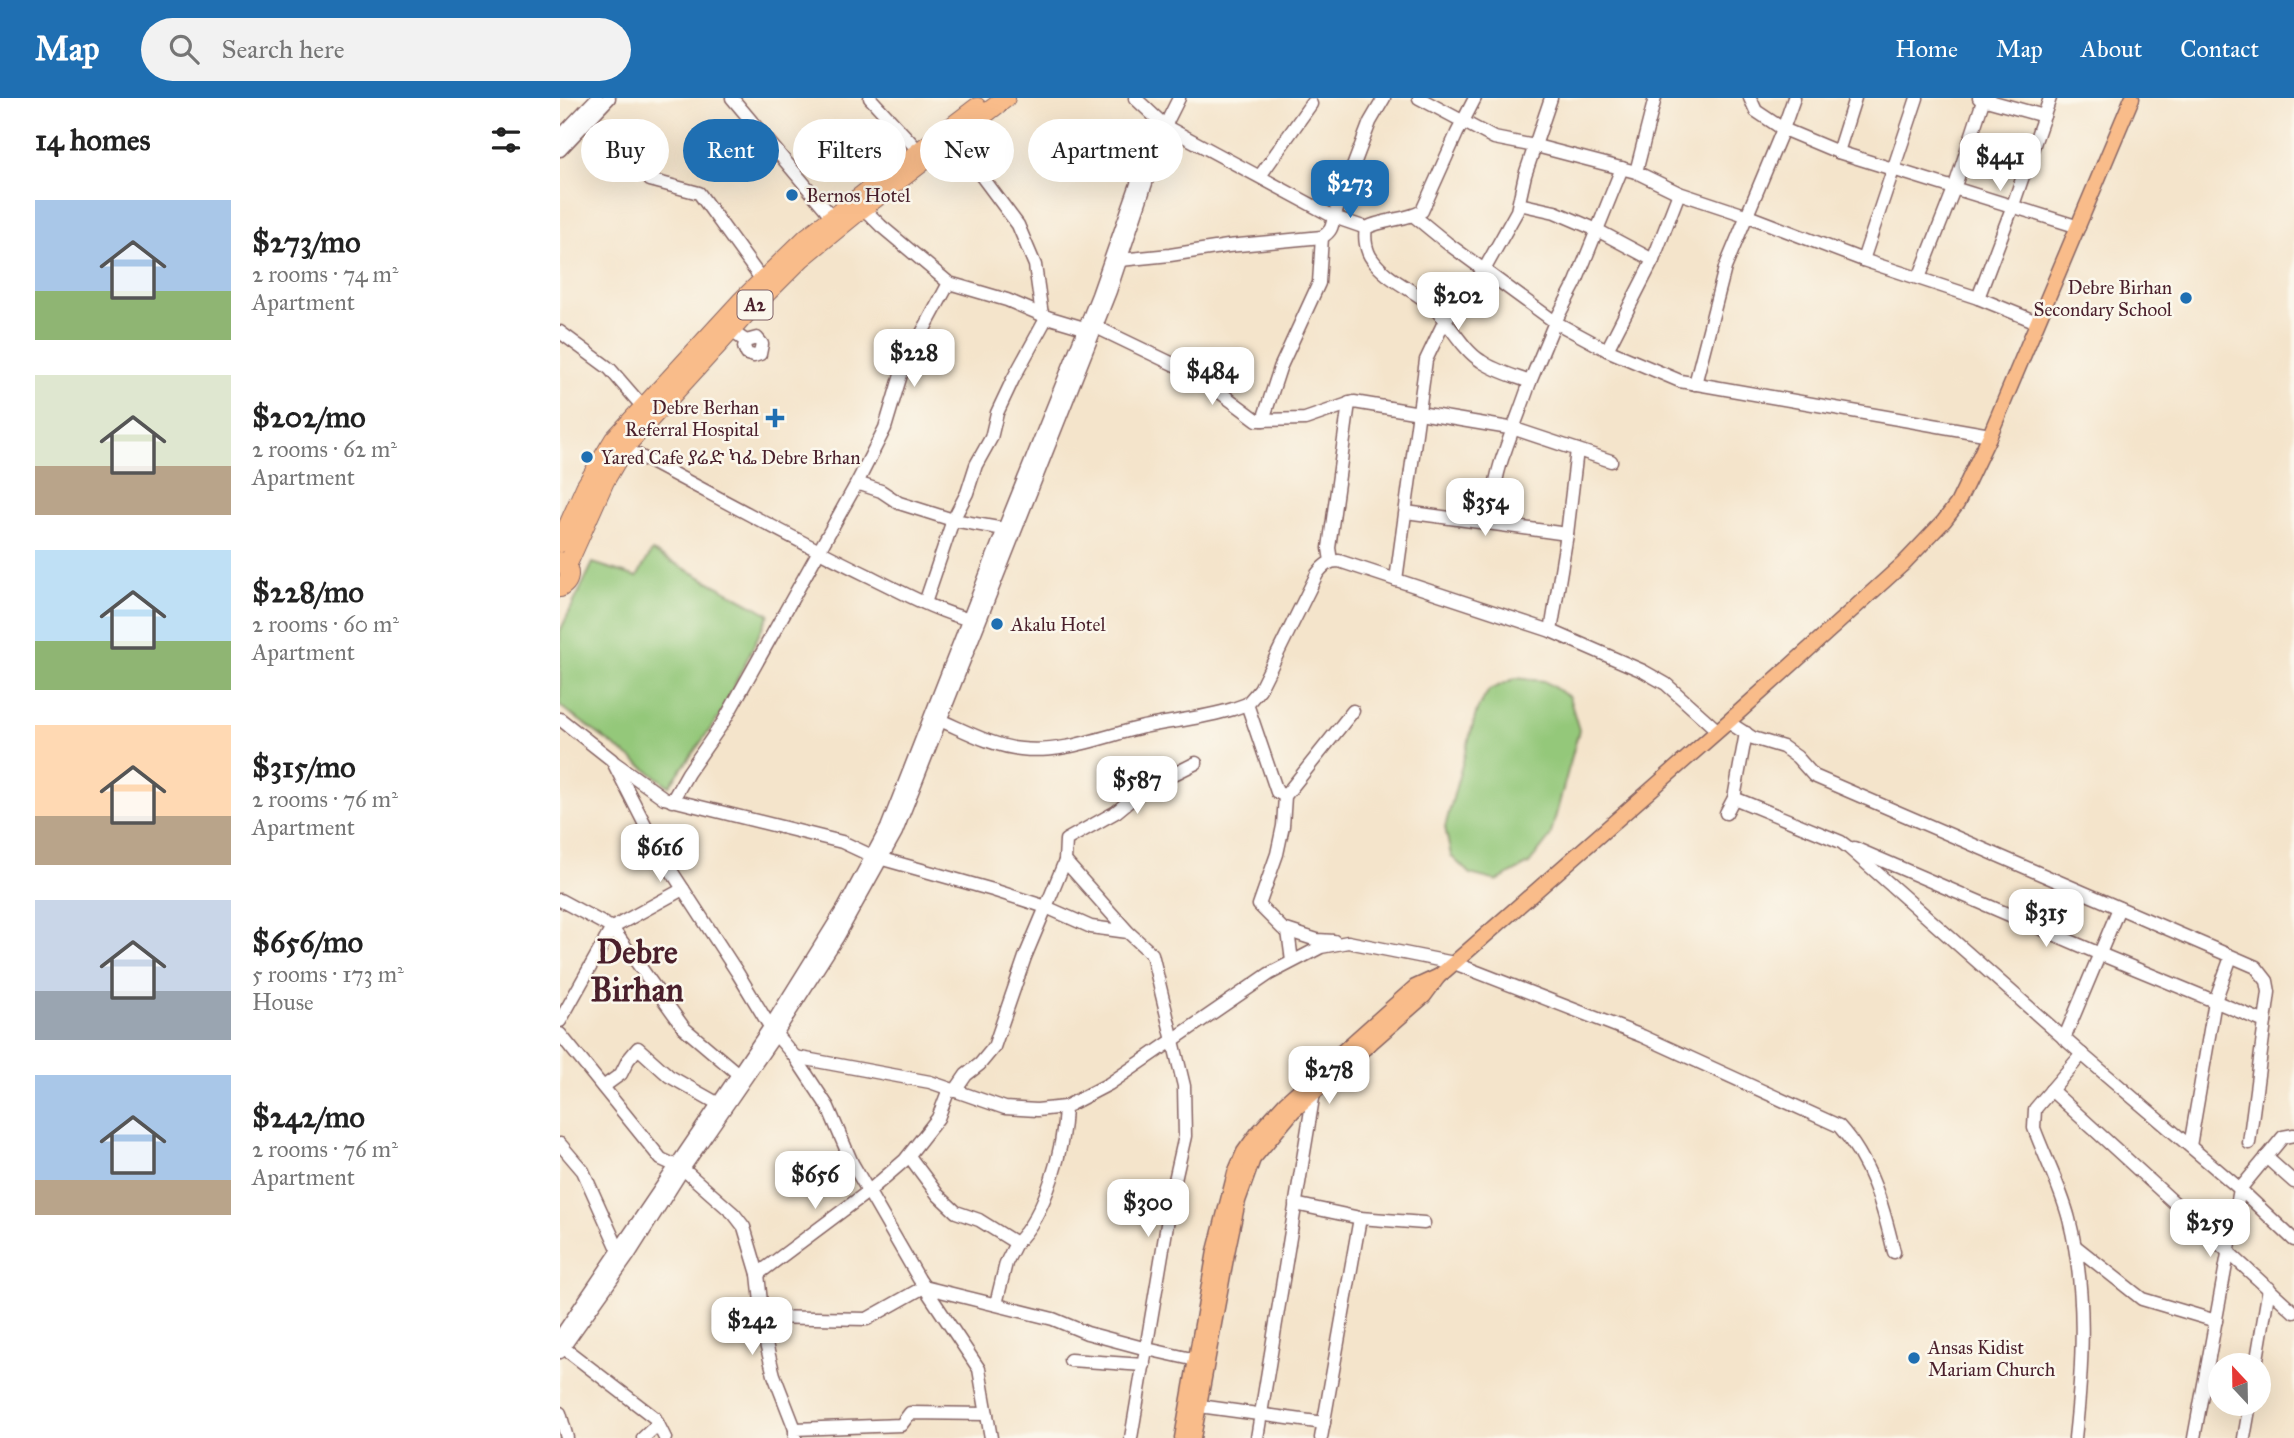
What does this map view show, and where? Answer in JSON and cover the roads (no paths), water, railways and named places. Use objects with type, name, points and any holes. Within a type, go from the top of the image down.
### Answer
[{"type":"highway","name":"A2","points":[[836,221],[918,150],[988,98]]},
{"type":"highway","name":"A2","points":[[979,119],[1006,98]]},
{"type":"highway","name":"A2","points":[[560,543],[598,463],[614,439],[642,407],[765,285],[807,237],[863,208],[920,165]]},
{"type":"highway","name":"A2","points":[[563,564],[624,448],[739,336],[765,285]]},
{"type":"highway","points":[[560,588],[569,580],[569,570],[563,564]]},
{"type":"main road","points":[[1182,1438],[1194,1405],[1245,1177],[1253,1159],[1310,1088],[1424,996],[1439,976],[1723,726],[1903,564],[1944,522],[1957,504],[1990,435],[2132,98]]},
{"type":"main road","points":[[1194,1405],[1194,1438]]},
{"type":"street","points":[[560,137],[597,98]]},
{"type":"street","points":[[560,150],[609,98]]},
{"type":"street","points":[[732,98],[836,221]]},
{"type":"street","points":[[870,98],[918,150]]},
{"type":"street","points":[[1135,98],[1158,119]]},
{"type":"street","points":[[1163,119],[1169,98]]},
{"type":"street","points":[[1165,119],[1179,98]]},
{"type":"street","points":[[1121,260],[1322,237],[1329,233],[1370,122],[1384,98]]},
{"type":"street","points":[[1419,98],[1494,138],[1636,172],[1679,193],[1863,260],[1978,298],[2037,322]]},
{"type":"street","points":[[1183,134],[1334,217],[1366,228],[1401,217],[1414,216],[1422,211],[1475,98]]},
{"type":"street","points":[[1396,579],[1426,360],[1446,320],[1484,270],[1506,233],[1519,204],[1551,98]]},
{"type":"street","points":[[1636,172],[1656,98]]},
{"type":"street","points":[[1751,98],[1756,111],[1783,129],[1838,152],[2079,227]]},
{"type":"street","points":[[1695,384],[1725,268],[1794,98]]},
{"type":"street","points":[[1838,152],[1856,98]]},
{"type":"street","points":[[1863,260],[1917,98]]},
{"type":"street","points":[[1978,298],[2050,98]]},
{"type":"street","points":[[1919,278],[1954,189],[1982,99],[2044,116]]},
{"type":"street","points":[[1260,176],[1311,104]]},
{"type":"street","points":[[1489,522],[1504,451],[1515,429],[1530,382],[1555,322],[1576,282],[1622,168]]},
{"type":"street","points":[[658,182],[699,192],[765,285]]},
{"type":"street","points":[[925,603],[953,520],[991,438],[997,413],[1044,316],[1035,265],[1018,225],[986,182]]},
{"type":"street","points":[[561,1345],[620,1251],[837,938],[877,857],[887,828],[936,718],[1090,327],[1111,258],[1140,182]]},
{"type":"street","points":[[974,620],[1004,529],[1121,260],[1144,182]]},
{"type":"street","points":[[1607,350],[1653,260],[1679,193]]},
{"type":"street","points":[[1519,204],[1555,212],[1597,230],[1653,260]]},
{"type":"street","points":[[863,208],[949,283],[1007,300],[1044,316],[1090,327],[1198,376],[1257,420],[1305,419],[1353,402],[1515,429],[1611,461]]},
{"type":"street","points":[[1414,216],[1555,322],[1607,350],[1680,381],[1990,435]]},
{"type":"street","points":[[1366,228],[1364,237],[1371,258],[1395,283],[1418,294],[1446,320],[1468,351],[1481,362],[1530,382]]},
{"type":"street","points":[[1263,420],[1280,368],[1319,283],[1322,237]]},
{"type":"street","points":[[672,801],[724,721],[857,483],[885,428],[903,368],[949,283]]},
{"type":"street","points":[[560,332],[610,369],[642,407]]},
{"type":"street","points":[[1331,561],[1329,548],[1349,403]]},
{"type":"street","points":[[624,448],[819,552],[925,603],[974,620]]},
{"type":"street","points":[[1551,631],[1577,450]]},
{"type":"street","points":[[857,483],[881,491],[899,503],[953,520],[1004,529]]},
{"type":"street","points":[[1406,512],[1567,534]]},
{"type":"street","points":[[936,718],[998,744],[1021,750],[1043,750],[1144,727],[1218,714],[1247,704],[1261,689],[1323,566],[1331,561],[1339,561],[1396,579],[1551,631],[1643,671],[1666,684],[1723,726],[1783,747],[1797,757],[1814,776],[2256,967],[2267,981],[2269,992],[2249,1143]]},
{"type":"street","points":[[1247,704],[1278,792],[1284,796]]},
{"type":"street","points":[[1353,711],[1284,796],[1283,826],[1277,854],[1259,905],[1283,929],[1317,940],[1348,942],[1454,963],[1642,1036],[1839,1126],[1854,1143],[1867,1166],[1887,1221],[1894,1252]]},
{"type":"street","points":[[560,719],[664,798],[842,842],[877,857],[1046,907],[1091,927],[1128,932]]},
{"type":"street","points":[[1726,813],[1734,798],[1746,733]]},
{"type":"street","points":[[612,761],[659,852],[773,1030],[828,1107],[852,1163],[924,1287],[979,1368],[992,1438]]},
{"type":"street","points":[[758,1273],[869,1191],[909,1156],[938,1118],[952,1090],[994,1047],[1025,957],[1065,861],[1066,840],[1115,812],[1144,789],[1196,763]]},
{"type":"street","points":[[1734,798],[2265,1022]]},
{"type":"street","points":[[1841,842],[2064,1039],[2240,1189],[2294,1240]]},
{"type":"street","points":[[1065,861],[1128,932],[1152,954],[1184,1086],[1185,1136],[1173,1189],[1131,1438]]},
{"type":"street","points":[[560,1021],[612,928],[683,889]]},
{"type":"street","points":[[560,900],[612,928],[684,1028],[737,1073]]},
{"type":"street","points":[[2064,1039],[2119,908]]},
{"type":"street","points":[[1288,931],[1292,961]]},
{"type":"street","points":[[795,1058],[930,1082],[1004,1108],[1037,1110],[1065,1107],[1109,1084],[1269,974],[1321,947],[1348,942]]},
{"type":"street","points":[[2190,1146],[2215,1001],[2231,957]]},
{"type":"street","points":[[561,1345],[624,1262],[717,1103],[737,1073],[773,1030]]},
{"type":"street","points":[[560,1034],[661,1159],[679,1167],[734,1214],[744,1227],[758,1273],[765,1340],[795,1434],[901,1425],[910,1413],[987,1415]]},
{"type":"street","points":[[603,1087],[621,1074],[638,1048],[670,1076],[717,1103]]},
{"type":"street","points":[[2075,1438],[2080,1394],[2081,1325],[2075,1246],[2068,1215],[2034,1128],[2035,1110],[2082,1054]]},
{"type":"street","points":[[1257,1438],[1295,1204],[1310,1088]]},
{"type":"street","points":[[2051,1090],[2294,1312]]},
{"type":"street","points":[[996,1304],[1006,1263],[1016,1243],[1029,1229],[1043,1201],[1065,1130],[1065,1107]]},
{"type":"street","points":[[2194,1438],[2240,1189],[2283,1137],[2294,1135]]},
{"type":"street","points":[[560,1144],[583,1171],[620,1251]]},
{"type":"street","points":[[909,1156],[938,1195],[956,1212],[979,1220],[1016,1243]]},
{"type":"street","points":[[2266,1157],[2294,1182]]},
{"type":"street","points":[[1295,1204],[1360,1218],[1424,1223]]},
{"type":"street","points":[[1321,1438],[1360,1218]]},
{"type":"street","points":[[2075,1246],[2142,1299],[2216,1321]]},
{"type":"street","points":[[762,1317],[867,1319],[924,1287],[1053,1319],[1087,1333],[1147,1349],[1202,1361]]},
{"type":"street","points":[[2258,1353],[2269,1288]]},
{"type":"street","points":[[561,1345],[655,1418],[665,1438]]},
{"type":"street","points":[[1070,1360],[1144,1365]]},
{"type":"street","points":[[1194,1405],[1324,1423]]},
{"type":"street","points":[[560,1413],[567,1438]]},
{"type":"street","points":[[2244,1438],[2248,1416]]},
{"type":"street","points":[[643,1438],[658,1424]]},
{"type":"place","name":"Bernos Hotel","points":[[792,195]]},
{"type":"place","name":"Debre Birhan Secondary School","points":[[2186,298]]},
{"type":"place","name":"Debre Berhan Referral Hospital","points":[[775,418]]},
{"type":"place","name":"Yared Cafe ያሬድ ካፌ Debre Brhan","points":[[587,457]]},
{"type":"place","name":"Akalu Hotel","points":[[997,624]]},
{"type":"place","name":"Ansas Kidist Mariam Church","points":[[1914,1358]]},
{"type":"district","name":"Debre Birhan","points":[[637,971]]}]
